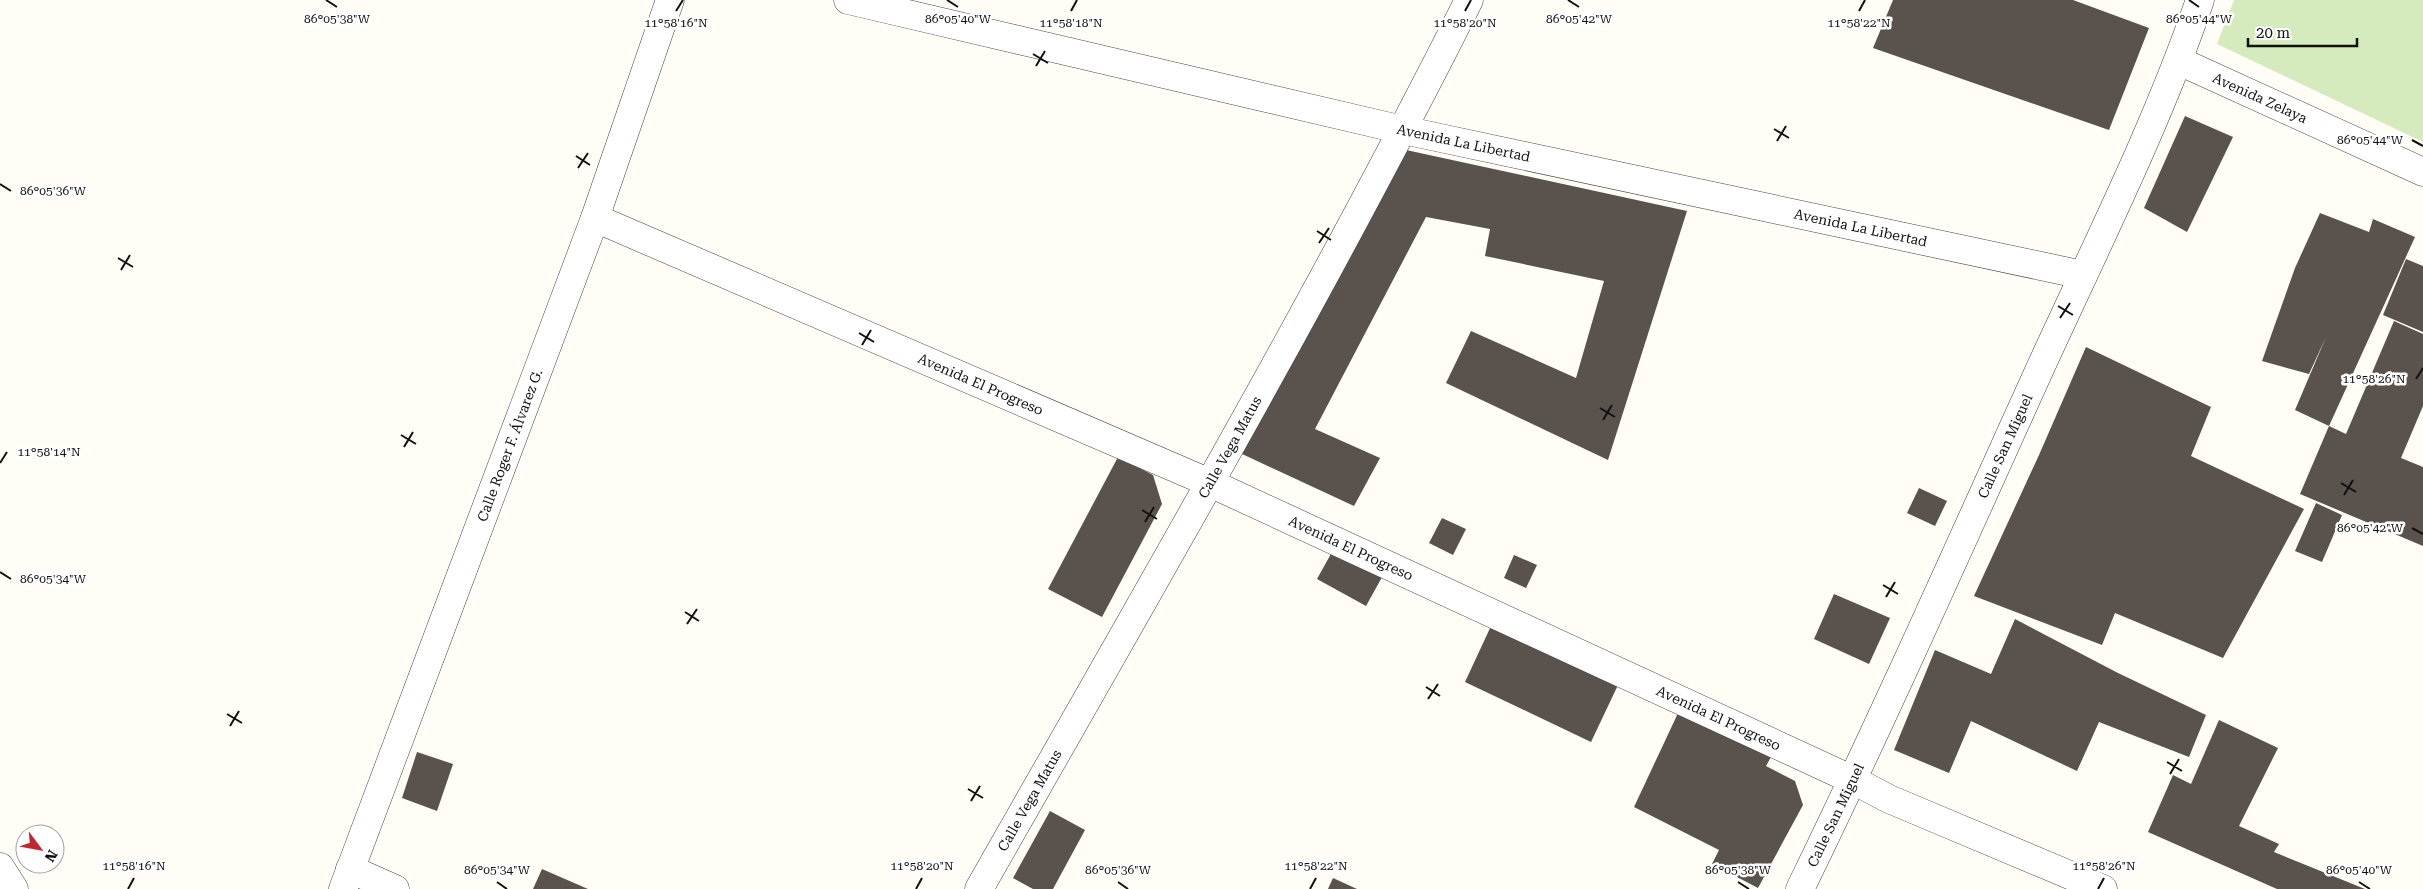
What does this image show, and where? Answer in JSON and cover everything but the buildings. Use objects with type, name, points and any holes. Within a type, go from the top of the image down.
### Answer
[{"type":"street","name":"Calle Roger F. Álvarez G.","points":[[346,879],[595,218],[670,0]]},
{"type":"street","name":"Avenida La Libertad","points":[[848,0],[1403,130],[2083,276]]},
{"type":"street","name":"Calle Vega Matus","points":[[979,889],[1210,483],[1403,130],[1469,0]]},
{"type":"street","name":"Calle San Miguel","points":[[1800,889],[1853,780],[2083,276],[2179,61],[2200,0]]},
{"type":"street","name":"Avenida Zelaya","points":[[2179,61],[2423,172]]},
{"type":"street","name":"Avenida El Progreso","points":[[595,218],[1210,483],[1853,780],[1889,799],[2103,889]]},
{"type":"street","points":[[0,867],[14,889]]},
{"type":"street","points":[[346,879],[394,889]]},
{"type":"green space","points":[[2234,0],[2423,0],[2423,142],[2217,44]]}]
